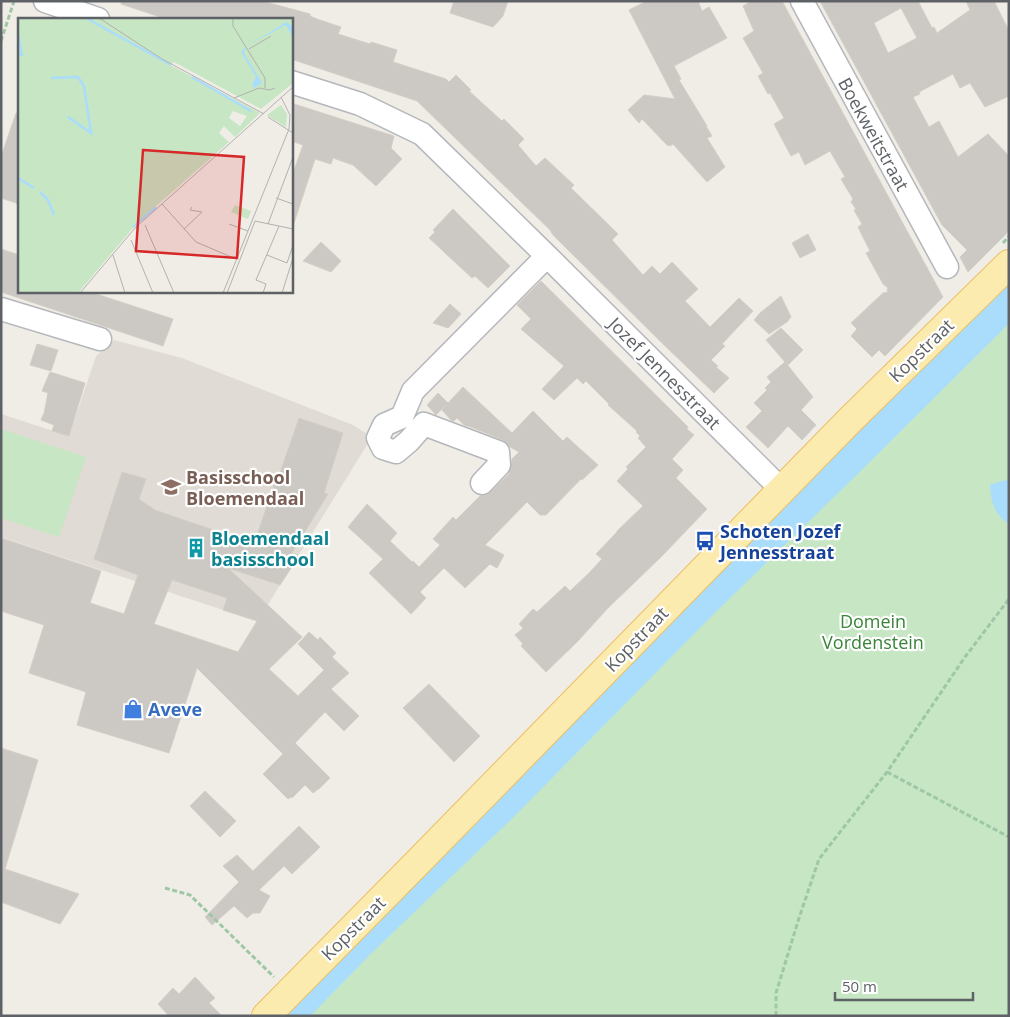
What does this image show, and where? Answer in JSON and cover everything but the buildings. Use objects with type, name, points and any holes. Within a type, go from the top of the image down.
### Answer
[{"type":"main road","name":"Kopstraat","points":[[266,1016],[850,420],[1009,264]]},
{"type":"street","points":[[45,1],[95,18]]},
{"type":"street","name":"Boekweitstraat","points":[[802,1],[947,267]]},
{"type":"street","name":"Jozef Jennesstraat","points":[[292,82],[360,104],[422,134],[548,256],[782,490]]},
{"type":"street","points":[[424,424],[396,452],[383,448],[378,438],[384,425],[402,417],[414,391],[548,256]]},
{"type":"street","points":[[1,309],[100,339]]},
{"type":"street","points":[[402,417],[498,452],[499,465],[482,483]]},
{"type":"path","points":[[1,41],[14,1]]},
{"type":"path","points":[[776,1016],[776,993],[819,859],[887,772],[965,657],[1009,599]]},
{"type":"path","points":[[887,772],[1009,837]]},
{"type":"path","points":[[165,888],[190,895],[277,979]]},
{"type":"shaded area","name":"Basisschool Bloemendaal","points":[[114,340],[182,358],[353,425],[372,437],[259,619],[223,610],[1,537],[1,414],[69,436],[96,356]]},
{"type":"green space","name":"Domein Vordenstein","points":[[1009,293],[1009,1016],[296,1016]]},
{"type":"green space","points":[[1,429],[86,457],[59,537],[1,518]]},
{"type":"water","points":[[1009,480],[1009,524],[994,507],[990,485]]},
{"type":"waterway","points":[[288,1016],[357,945],[501,807],[698,607],[1009,301]]},
{"type":"place","name":"Basisschool Bloemendaal","points":[[171,487]]},
{"type":"place","name":"Schoten Jozef Jennesstraat","points":[[705,541]]},
{"type":"place","name":"Bloemendaal basisschool","points":[[196,548]]},
{"type":"place","name":"Aveve","points":[[133,709]]}]
